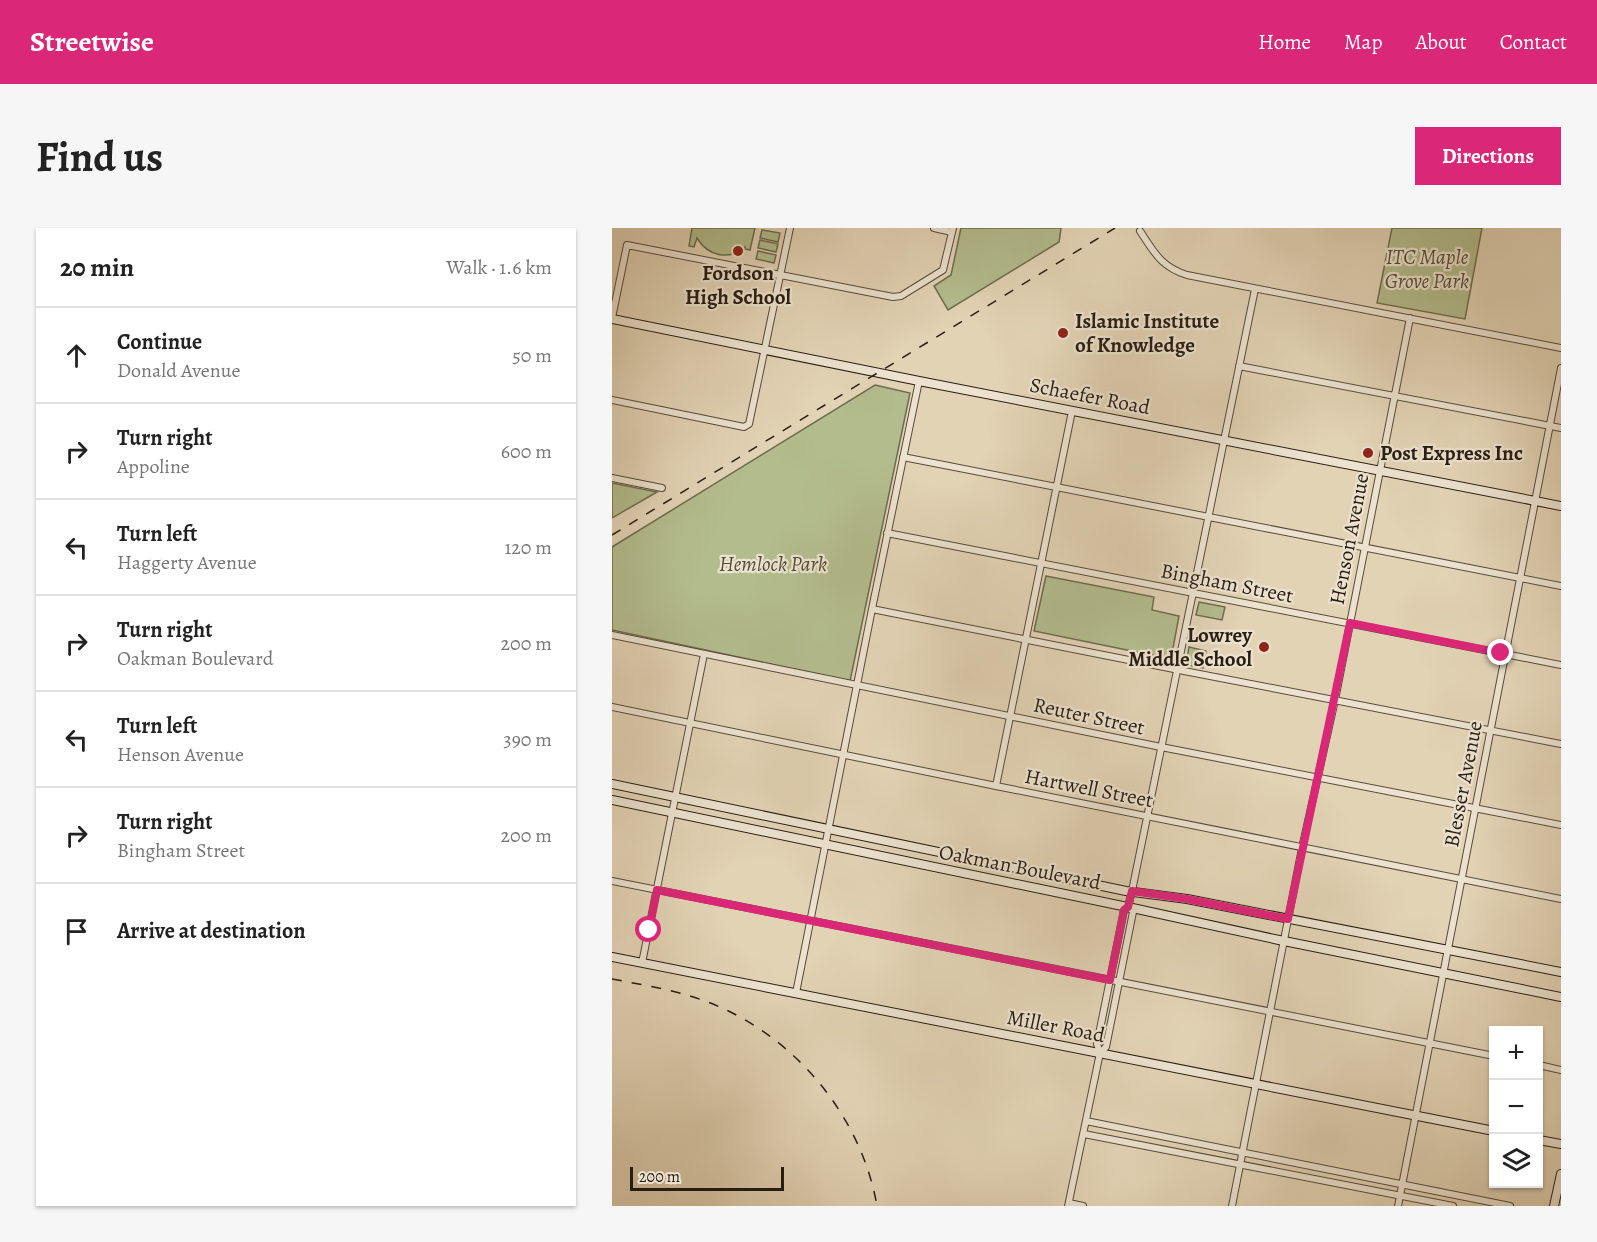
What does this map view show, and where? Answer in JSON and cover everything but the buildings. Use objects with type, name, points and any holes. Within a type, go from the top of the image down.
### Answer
[{"type":"street","points":[[612,400],[747,426],[750,422],[790,228]]},
{"type":"street","points":[[612,319],[627,245],[893,297],[901,296],[940,273],[944,268],[952,230],[934,228]]},
{"type":"street","points":[[1140,231],[1157,257],[1172,269],[1187,275],[1561,348]]},
{"type":"street","points":[[1083,1206],[1068,1205],[1100,1053],[1097,1044],[1124,910],[1128,907],[1132,891],[1255,288]]},
{"type":"street","name":"Henson Avenue","points":[[1242,1153],[1302,848],[1335,700],[1410,318]]},
{"type":"street","name":"Schaefer Road","points":[[612,319],[1561,506]]},
{"type":"street","points":[[1239,366],[1561,428]]},
{"type":"street","name":"Blesser Avenue","points":[[1398,1206],[1561,368]]},
{"type":"street","points":[[796,993],[919,381]]},
{"type":"street","points":[[996,786],[1072,411]]},
{"type":"street","points":[[903,458],[1561,585]]},
{"type":"street","points":[[612,478],[662,488]]},
{"type":"street","name":"Bingham Street","points":[[887,533],[1561,664]]},
{"type":"street","points":[[872,609],[1561,744]]},
{"type":"street","name":"Reuter Street","points":[[612,635],[1010,717],[1561,825]]},
{"type":"street","points":[[642,963],[704,654]]},
{"type":"street","name":"Hartwell Street","points":[[612,707],[1561,899]]},
{"type":"street","name":"Oakman Boulevard","points":[[612,784],[1132,891],[1187,899],[1561,972]]},
{"type":"street","name":"Oakman Boulevard","points":[[612,800],[1561,997]]},
{"type":"street","points":[[982,878],[986,862]]},
{"type":"street","points":[[612,881],[1489,1055]]},
{"type":"street","points":[[1100,1053],[1106,1047],[1126,947],[1132,912],[1128,907]]},
{"type":"street","points":[[1117,945],[1126,947]]},
{"type":"street","name":"Miller Road","points":[[612,957],[1489,1130]]},
{"type":"street","points":[[1102,1019],[1111,1021]]},
{"type":"street","points":[[1543,1066],[1561,1070]]},
{"type":"street","points":[[1086,1121],[1510,1206]]},
{"type":"street","points":[[1084,1134],[1453,1206]]},
{"type":"street","points":[[1543,1141],[1561,1144]]},
{"type":"street","points":[[1232,1206],[1242,1153]]},
{"type":"street","points":[[1554,1206],[1561,1174]]},
{"type":"green space","points":[[692,228],[755,228],[750,250],[745,247],[725,255],[707,249],[697,238],[694,247],[689,246]]},
{"type":"green space","points":[[961,228],[1061,228],[1059,242],[948,310],[934,286],[951,275]]},
{"type":"green space","name":"ITC Maple Grove Park","points":[[1392,228],[1482,228],[1465,319],[1377,303]]},
{"type":"green space","points":[[762,230],[780,233],[778,242],[760,238]]},
{"type":"green space","points":[[760,240],[778,244],[776,252],[758,248]]},
{"type":"green space","points":[[758,251],[776,255],[774,263],[756,259]]},
{"type":"green space","name":"Hemlock Park","points":[[875,385],[910,393],[850,681],[612,630],[612,547]]},
{"type":"green space","points":[[612,483],[657,492],[612,518]]},
{"type":"green space","name":"Lowrey Middle School","points":[[1046,576],[1154,597],[1152,610],[1179,616],[1171,659],[1034,631]]},
{"type":"green space","points":[[1199,602],[1225,607],[1222,620],[1196,615]]},
{"type":"green space","points":[[1189,647],[1206,651],[1203,668],[1186,665]]},
{"type":"railway","points":[[612,535],[1115,228]]},
{"type":"railway","points":[[612,979],[671,991],[705,1001],[737,1015],[766,1034],[793,1056],[818,1081],[856,1140],[869,1172],[877,1206]]},
{"type":"place","name":"Fordson High School","points":[[738,251]]},
{"type":"place","name":"Islamic Institute of Knowledge","points":[[1063,333]]},
{"type":"place","name":"Post Express Inc","points":[[1368,453]]},
{"type":"place","name":"Lowrey Middle School","points":[[1264,647]]},
{"type":"route","points":[[649,930],[657,890],[1110,980],[1124,910],[1128,907],[1132,891],[1187,899],[1288,919],[1350,623],[1501,653]]}]
